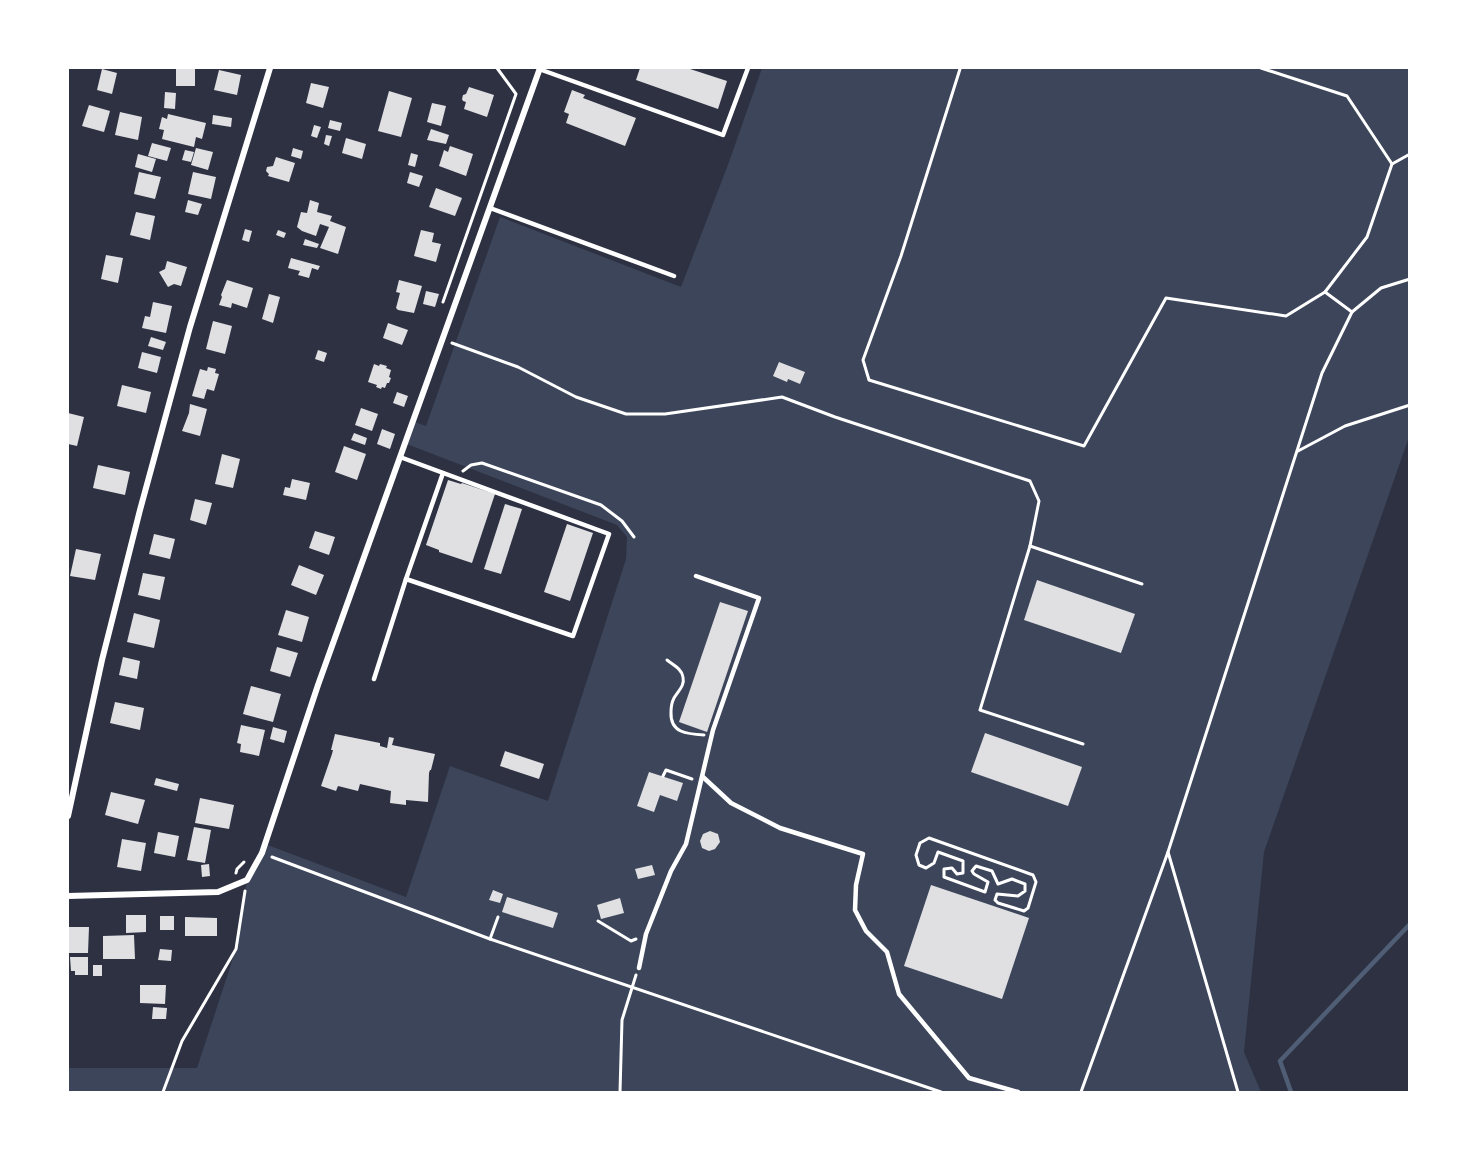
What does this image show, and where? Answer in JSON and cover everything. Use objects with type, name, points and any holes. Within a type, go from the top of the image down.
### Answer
[{"type":"street","points":[[68,816],[102,660],[140,510],[190,327],[270,68]]},
{"type":"street","points":[[68,896],[218,892],[247,880],[262,853],[318,685],[490,208],[538,68]]},
{"type":"lane","points":[[538,68],[723,135],[748,68]]},
{"type":"lane","points":[[490,208],[674,276]]},
{"type":"lane","points":[[400,457],[609,534],[573,636],[406,579]]},
{"type":"lane","points":[[374,679],[443,473]]},
{"type":"lane","points":[[639,968],[646,934],[671,871],[686,844],[712,735],[759,598],[696,576]]},
{"type":"lane","points":[[702,779],[730,803],[780,828],[863,854],[856,885],[855,910],[866,931],[887,952],[899,994],[969,1078],[1018,1092]]},
{"type":"path","points":[[490,68],[497,68]]},
{"type":"path","points":[[961,68],[901,256],[863,360],[869,380],[1084,446],[1166,298],[1286,316],[1325,292],[1367,237],[1392,164],[1410,154]]},
{"type":"path","points":[[1261,68],[1347,96],[1392,164]]},
{"type":"path","points":[[1081,1092],[1167,852],[1322,374],[1352,312],[1381,288],[1410,279]]},
{"type":"path","points":[[1325,292],[1352,312]]},
{"type":"path","points":[[442,340],[518,367],[576,397],[626,414],[665,414],[782,397],[835,417],[1030,481],[1039,501],[1030,546],[980,710],[1083,744]]},
{"type":"path","points":[[1297,452],[1345,426],[1410,405]]},
{"type":"path","points":[[460,473],[471,465],[482,463],[601,505],[622,521],[634,537]]},
{"type":"path","points":[[1030,546],[1142,584]]},
{"type":"path","points":[[667,660],[682,673],[683,678],[681,688],[672,702],[673,725],[679,731],[693,735],[712,735]]},
{"type":"path","points":[[663,776],[666,770],[702,779]]},
{"type":"path","points":[[929,838],[1032,876],[1036,882],[1028,908],[1024,911],[995,900],[997,894],[1018,896],[1025,891],[1025,884],[1012,879],[998,885],[992,871],[976,866],[972,871],[987,882],[985,892],[945,877],[944,869],[952,867],[957,874],[963,873],[963,861],[938,852],[934,863],[926,868],[919,865],[916,855],[920,843],[929,838]]},
{"type":"path","points":[[1167,852],[1238,1092]]},
{"type":"path","points":[[262,853],[490,939],[941,1092]]},
{"type":"path","points":[[163,1092],[182,1041],[236,949],[247,880]]},
{"type":"path","points":[[490,939],[498,917]]},
{"type":"path","points":[[598,921],[631,941],[646,934]]},
{"type":"path","points":[[620,1092],[622,1020],[639,968]]},
{"type":"shaded area","points":[[762,68],[1409,68],[1409,437],[1264,852],[1244,1052],[1261,1092],[68,1092],[68,1068],[197,1068],[236,949],[247,880],[265,844],[406,897],[450,766],[548,801],[626,559],[627,537],[617,525],[404,443],[412,421],[426,426],[500,217],[681,287]]},
{"type":"building","points":[[176,68],[195,68],[195,86],[176,86]]},
{"type":"building","points":[[640,68],[687,68],[727,81],[718,109],[636,80]]},
{"type":"building","points":[[102,69],[117,73],[112,94],[97,90]]},
{"type":"building","points":[[219,70],[241,75],[237,95],[214,90]]},
{"type":"building","points":[[311,83],[329,87],[323,108],[306,103]]},
{"type":"building","points":[[469,87],[494,95],[487,117],[464,109],[466,102],[462,99]]},
{"type":"building","points":[[572,90],[585,95],[583,98],[636,118],[625,146],[566,123],[569,114],[564,112]]},
{"type":"building","points":[[389,91],[412,98],[401,137],[378,131]]},
{"type":"building","points":[[165,92],[176,93],[175,109],[164,108]]},
{"type":"building","points":[[432,103],[446,106],[441,126],[427,122]]},
{"type":"building","points":[[89,105],[110,111],[104,132],[82,126]]},
{"type":"building","points":[[120,112],[142,117],[138,140],[115,135]]},
{"type":"building","points":[[168,114],[206,123],[202,139],[196,137],[194,147],[162,139],[164,130],[159,129],[162,117],[167,119]]},
{"type":"building","points":[[213,115],[232,118],[231,127],[212,124]]},
{"type":"building","points":[[330,120],[342,123],[340,131],[328,128]]},
{"type":"building","points":[[314,125],[321,127],[317,138],[311,136]]},
{"type":"building","points":[[431,129],[449,135],[446,144],[427,140]]},
{"type":"building","points":[[326,135],[332,136],[329,146],[324,144]]},
{"type":"building","points":[[346,138],[366,144],[362,159],[342,153]]},
{"type":"building","points":[[152,143],[171,148],[167,161],[148,156]]},
{"type":"building","points":[[450,146],[473,154],[466,176],[439,166],[444,150],[448,152]]},
{"type":"building","points":[[196,148],[213,152],[208,170],[191,165]]},
{"type":"building","points":[[293,148],[303,151],[301,159],[291,156]]},
{"type":"building","points":[[185,150],[194,152],[191,162],[182,160]]},
{"type":"building","points":[[411,153],[418,155],[415,167],[408,165]]},
{"type":"building","points":[[138,154],[156,159],[152,172],[135,167]]},
{"type":"building","points":[[276,157],[295,163],[289,182],[268,176],[267,167],[273,166]]},
{"type":"building","points":[[139,172],[161,177],[155,199],[134,194]]},
{"type":"building","points":[[193,172],[216,177],[211,199],[188,194]]},
{"type":"building","points":[[410,172],[423,176],[419,187],[407,183]]},
{"type":"building","points":[[436,188],[462,198],[455,216],[429,207]]},
{"type":"building","points":[[188,200],[202,204],[198,215],[185,212]]},
{"type":"building","points":[[310,200],[319,203],[317,212],[332,216],[330,221],[346,227],[338,254],[320,248],[329,227],[320,224],[316,236],[297,227],[301,212],[307,213]]},
{"type":"building","points":[[136,212],[155,216],[150,240],[130,235]]},
{"type":"building","points":[[245,229],[252,231],[249,242],[242,240]]},
{"type":"building","points":[[278,230],[286,233],[284,238],[276,235]]},
{"type":"building","points":[[421,230],[434,233],[432,242],[441,244],[436,262],[414,256]]},
{"type":"building","points":[[305,239],[319,244],[317,248],[303,245]]},
{"type":"building","points":[[106,255],[123,258],[118,283],[101,279]]},
{"type":"building","points":[[291,258],[320,266],[318,270],[312,268],[309,278],[298,275],[300,271],[288,268]]},
{"type":"building","points":[[167,261],[187,267],[181,286],[174,284],[168,287],[159,272],[165,269]]},
{"type":"building","points":[[227,280],[253,288],[247,308],[232,303],[231,308],[219,305]]},
{"type":"building","points":[[399,280],[422,286],[414,313],[396,308],[400,293],[396,292]]},
{"type":"building","points":[[426,291],[439,294],[435,307],[423,304]]},
{"type":"building","points":[[269,294],[280,297],[273,323],[262,319]]},
{"type":"building","points":[[153,302],[172,306],[166,333],[142,328],[145,316],[150,317]]},
{"type":"building","points":[[213,321],[232,326],[225,354],[206,349]]},
{"type":"building","points":[[388,323],[408,330],[402,345],[383,338]]},
{"type":"building","points":[[151,337],[166,342],[163,350],[148,346]]},
{"type":"building","points":[[318,350],[327,353],[324,362],[315,359]]},
{"type":"building","points":[[142,352],[161,357],[157,373],[138,368]]},
{"type":"building","points":[[779,362],[805,372],[800,384],[773,376]]},
{"type":"building","points":[[374,364],[387,366],[386,368],[391,370],[389,377],[391,378],[385,388],[381,389],[368,382]]},
{"type":"building","points":[[208,367],[216,369],[215,373],[219,374],[214,391],[207,389],[204,399],[192,396],[200,369],[207,371]]},
{"type":"building","points":[[122,385],[151,392],[146,413],[117,406]]},
{"type":"building","points":[[397,392],[408,396],[404,407],[393,403]]},
{"type":"building","points":[[190,404],[207,409],[200,436],[182,431]]},
{"type":"building","points":[[361,408],[378,414],[372,431],[355,425]]},
{"type":"building","points":[[68,413],[84,417],[77,446],[68,444]]},
{"type":"building","points":[[382,429],[395,434],[390,449],[377,444]]},
{"type":"building","points":[[354,433],[367,438],[365,445],[351,440]]},
{"type":"building","points":[[344,446],[366,454],[357,480],[335,472]]},
{"type":"building","points":[[222,454],[240,459],[233,488],[215,484]]},
{"type":"building","points":[[98,465],[130,472],[125,495],[93,488]]},
{"type":"building","points":[[292,479],[310,483],[306,500],[283,495],[285,487],[290,488]]},
{"type":"building","points":[[448,480],[495,494],[472,563],[426,545]]},
{"type":"building","points":[[195,499],[212,503],[206,525],[190,520]]},
{"type":"building","points":[[505,504],[522,509],[501,574],[484,569]]},
{"type":"building","points":[[567,524],[593,533],[570,601],[544,592]]},
{"type":"building","points":[[315,531],[335,537],[329,555],[309,548]]},
{"type":"building","points":[[154,534],[175,539],[170,559],[149,554]]},
{"type":"building","points":[[76,549],[101,554],[95,580],[70,576]]},
{"type":"building","points":[[299,565],[324,575],[316,595],[291,585]]},
{"type":"building","points":[[143,573],[165,577],[160,600],[138,595]]},
{"type":"building","points":[[1037,580],[1135,614],[1121,653],[1024,620]]},
{"type":"building","points":[[720,602],[748,611],[707,732],[679,722]]},
{"type":"building","points":[[286,610],[309,617],[302,642],[278,635]]},
{"type":"building","points":[[134,613],[160,620],[154,648],[127,642]]},
{"type":"building","points":[[277,647],[298,653],[290,677],[270,671]]},
{"type":"building","points":[[123,657],[140,661],[137,679],[119,675]]},
{"type":"building","points":[[251,686],[281,694],[273,722],[243,714]]},
{"type":"building","points":[[115,702],[144,708],[140,730],[110,723]]},
{"type":"building","points":[[241,725],[265,730],[259,756],[240,752],[241,744],[237,743]]},
{"type":"building","points":[[273,727],[287,731],[284,743],[270,739]]},
{"type":"building","points":[[985,733],[1082,767],[1068,806],[971,772]]},
{"type":"building","points":[[335,734],[380,743],[380,746],[387,748],[389,737],[394,738],[392,745],[435,754],[429,773],[428,802],[406,800],[406,805],[390,803],[391,791],[360,784],[358,791],[338,786],[336,791],[321,786],[332,754]]},
{"type":"building","points":[[505,751],[544,764],[539,779],[500,766]]},
{"type":"building","points":[[649,772],[683,783],[677,801],[660,795],[654,812],[637,806]]},
{"type":"building","points":[[156,778],[179,784],[177,791],[154,785]]},
{"type":"building","points":[[111,792],[145,800],[138,824],[105,815]]},
{"type":"building","points":[[200,798],[234,805],[229,829],[195,823]]},
{"type":"building","points":[[194,827],[211,830],[205,863],[187,860]]},
{"type":"building","points":[[710,831],[718,834],[720,842],[715,849],[709,851],[702,848],[700,841],[703,834]]},
{"type":"building","points":[[158,832],[179,836],[175,857],[154,853]]},
{"type":"building","points":[[122,839],[146,843],[141,871],[117,867]]},
{"type":"building","points":[[209,864],[210,876],[202,877],[201,865]]},
{"type":"building","points":[[652,865],[655,875],[638,879],[635,869]]},
{"type":"building","points":[[931,885],[1029,918],[1002,999],[904,966]]},
{"type":"building","points":[[493,890],[503,894],[500,903],[489,900]]},
{"type":"building","points":[[507,897],[558,913],[553,928],[502,912]]},
{"type":"building","points":[[620,898],[624,913],[601,919],[597,905]]},
{"type":"building","points":[[126,915],[146,915],[146,932],[126,933]]},
{"type":"building","points":[[160,916],[174,916],[174,930],[160,930]]},
{"type":"building","points":[[185,917],[217,918],[217,936],[185,936]]},
{"type":"building","points":[[68,927],[89,927],[88,953],[68,953]]},
{"type":"building","points":[[134,935],[135,959],[103,959],[103,936]]},
{"type":"building","points":[[160,949],[172,950],[171,961],[158,960]]},
{"type":"building","points":[[70,957],[88,957],[88,975],[75,975],[75,971],[71,971]]},
{"type":"building","points":[[93,965],[102,965],[102,976],[93,976]]},
{"type":"building","points":[[140,985],[166,985],[165,1004],[140,1003]]},
{"type":"building","points":[[153,1007],[167,1008],[166,1019],[152,1019]]},
{"type":"waterway","points":[[1291,1092],[1280,1061],[1410,924]]}]
